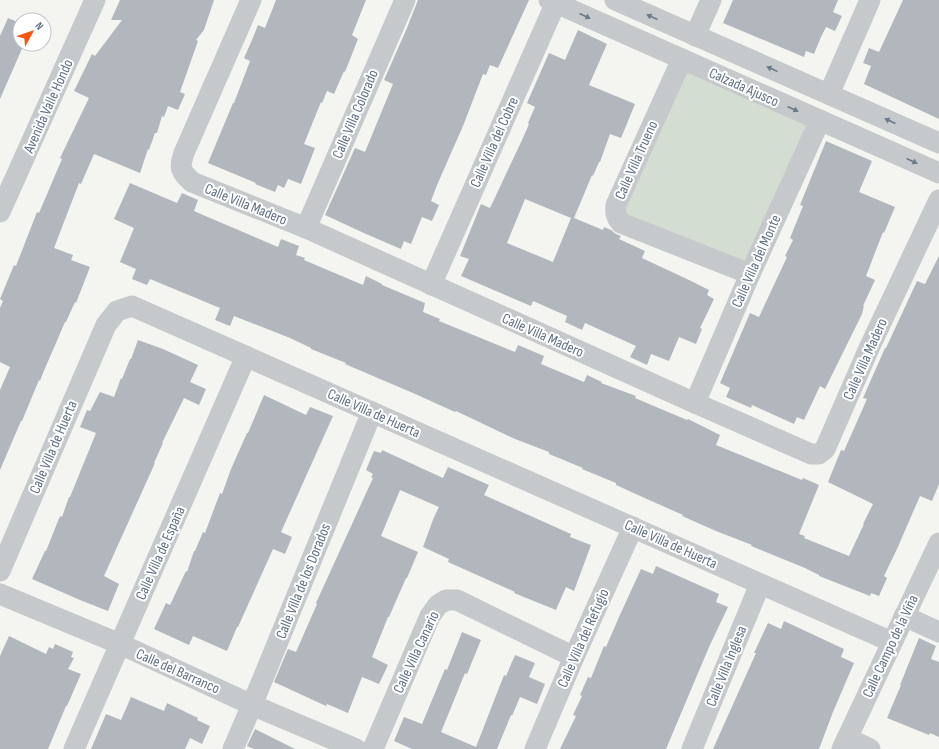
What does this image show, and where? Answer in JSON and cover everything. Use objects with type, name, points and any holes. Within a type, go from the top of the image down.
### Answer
[{"type":"street","name":"Avenida Valle Hondo","points":[[0,212],[95,0]]},
{"type":"street","name":"Calle Villa Madero","points":[[251,0],[184,153],[181,163],[182,172],[192,182],[306,228],[811,454],[819,454],[825,449],[870,346],[939,200]]},
{"type":"street","name":"Calle Villa Colorado","points":[[306,228],[405,0]]},
{"type":"street","name":"Calzada Ajusco","points":[[615,0],[939,143]]},
{"type":"street","points":[[695,36],[711,0]]},
{"type":"street","points":[[829,94],[870,0]]},
{"type":"street","name":"Calzada Ajusco","points":[[554,1],[939,173]]},
{"type":"street","name":"Calle Villa del Cobre","points":[[431,284],[554,1]]},
{"type":"street","points":[[719,76],[728,49]]},
{"type":"street","name":"Calle Villa Trueno","points":[[682,59],[616,205],[617,217],[621,223],[750,274]]},
{"type":"street","name":"Calle Villa del Monte","points":[[695,403],[750,274],[820,120]]},
{"type":"street","name":"Calle Villa de Huerta","points":[[0,571],[106,325],[116,311],[132,306],[892,642]]},
{"type":"street","name":"Calle Villa de España","points":[[74,749],[246,356]]},
{"type":"street","name":"Calle Villa de los Dorados","points":[[232,749],[252,705],[372,412]]},
{"type":"street","name":"Calle Villa del Refugio","points":[[535,749],[574,657],[633,528]]},
{"type":"street","name":"Calle Campo de la Viña","points":[[844,744],[939,543]]},
{"type":"street","name":"Calle Villa Inglesa","points":[[692,749],[760,584]]},
{"type":"street","name":"Calle del Barranco","points":[[0,594],[120,644],[252,705],[356,749]]},
{"type":"street","name":"Calle Villa Canario","points":[[373,749],[430,616],[438,605],[446,600],[456,600],[574,657]]},
{"type":"street","points":[[904,616],[939,632]]},
{"type":"street","points":[[844,744],[870,749]]},
{"type":"shaded area","points":[[683,69],[809,125],[745,264],[620,215]]},
{"type":"building","points":[[120,0],[214,0],[204,30],[196,40],[198,41],[180,92],[185,94],[178,110],[168,106],[164,117],[162,116],[157,133],[155,133],[149,150],[148,149],[140,173],[94,154],[81,184],[79,183],[54,248],[73,255],[71,260],[90,267],[76,303],[75,302],[65,322],[0,470],[0,390],[10,367],[0,362],[0,308],[3,301],[0,299],[14,265],[16,266],[37,212],[39,213],[62,159],[60,158],[89,98],[74,91],[92,54],[95,56],[122,20],[111,20]]},
{"type":"building","points":[[276,0],[366,0],[352,35],[358,39],[345,72],[344,71],[334,94],[327,91],[304,144],[315,148],[301,184],[288,179],[284,188],[278,185],[275,192],[208,163],[250,61],[244,58],[258,25],[265,28]]},
{"type":"building","points":[[418,0],[529,0],[498,68],[490,65],[486,75],[483,74],[431,201],[439,205],[432,221],[422,217],[411,244],[404,241],[401,249],[325,215],[355,148],[365,152],[393,84],[384,80]]},
{"type":"building","points":[[733,0],[838,0],[833,12],[842,16],[835,31],[826,27],[814,54],[806,51],[804,57],[723,23]]},
{"type":"building","points":[[903,0],[939,0],[939,119],[864,84],[871,66],[863,63],[869,48],[879,52]]},
{"type":"building","points":[[8,18],[12,20],[12,52],[21,52],[0,99],[0,36]]},
{"type":"building","points":[[578,30],[607,44],[589,85],[635,104],[621,138],[610,134],[600,162],[593,176],[592,175],[574,218],[603,230],[604,227],[611,230],[621,236],[619,239],[645,251],[642,258],[709,290],[707,295],[714,299],[700,328],[702,329],[696,344],[679,337],[669,361],[651,354],[647,365],[630,357],[636,346],[585,323],[582,330],[565,322],[567,316],[533,301],[531,306],[461,276],[469,259],[460,256],[481,204],[490,208],[522,140],[535,107],[527,103],[549,53],[565,60]],"holes":[[[525,199],[571,218],[553,262],[507,243]]]},
{"type":"building","points":[[826,141],[872,161],[859,192],[895,207],[884,233],[883,232],[866,276],[875,280],[863,306],[862,314],[825,389],[820,386],[804,420],[797,417],[794,424],[752,405],[751,408],[726,397],[730,388],[720,383],[750,313],[759,317],[787,257],[785,256],[793,240],[790,238],[803,206],[800,205]]},
{"type":"building","points":[[130,183],[177,203],[182,193],[198,200],[194,211],[278,247],[281,239],[299,246],[296,255],[305,258],[304,260],[363,285],[366,276],[382,285],[425,303],[423,312],[440,319],[439,321],[515,352],[518,345],[544,356],[541,364],[584,382],[587,375],[602,382],[601,383],[636,396],[635,398],[687,420],[688,419],[720,435],[716,445],[802,480],[803,478],[819,485],[799,534],[805,536],[804,538],[849,556],[873,504],[828,482],[841,450],[844,451],[867,399],[863,398],[885,348],[917,281],[925,284],[939,256],[939,484],[932,501],[920,496],[884,576],[887,578],[879,596],[871,593],[870,596],[819,576],[805,568],[682,516],[683,515],[616,485],[616,483],[549,454],[549,452],[515,439],[456,411],[455,412],[345,364],[346,363],[311,349],[290,338],[234,316],[230,326],[215,320],[220,308],[150,279],[147,285],[132,279],[136,269],[120,262],[134,228],[114,219]]},
{"type":"building","points":[[138,340],[163,349],[198,365],[190,382],[206,389],[199,405],[184,398],[162,443],[155,463],[104,576],[119,584],[108,611],[32,579],[46,551],[60,516],[62,517],[96,433],[80,427],[87,410],[90,411],[100,392],[114,397]]},
{"type":"building","points":[[264,395],[306,415],[310,407],[333,416],[281,532],[292,537],[285,554],[273,549],[227,651],[193,636],[189,645],[154,629],[166,603],[170,605],[186,571],[187,572],[194,551],[203,532],[205,533],[220,493],[222,494],[231,469]]},
{"type":"building","points":[[382,450],[443,478],[448,467],[489,485],[484,495],[571,534],[570,537],[591,545],[574,591],[566,587],[556,610],[514,593],[515,592],[448,562],[449,559],[423,547],[439,507],[400,490],[381,536],[418,552],[388,617],[372,657],[388,665],[379,684],[362,677],[348,713],[327,704],[326,706],[274,682],[288,649],[296,652],[317,604],[316,603],[373,478],[371,477],[373,474],[366,470],[374,451],[381,453]]},
{"type":"building","points":[[656,566],[719,594],[716,602],[728,607],[709,647],[666,749],[560,749],[576,716],[573,715],[582,696],[580,695],[588,677],[591,678],[604,646],[606,647],[641,569],[653,574]]},
{"type":"building","points":[[784,621],[844,649],[841,657],[854,663],[819,749],[713,749],[768,623],[781,629]]},
{"type":"building","points":[[462,632],[481,640],[467,674],[465,673],[441,732],[476,747],[504,675],[506,676],[515,655],[535,663],[529,677],[545,684],[537,704],[520,697],[497,749],[412,749],[394,741],[404,717],[422,724],[445,669],[447,670]]},
{"type":"building","points":[[9,636],[46,654],[49,647],[53,649],[55,644],[73,652],[71,657],[74,658],[68,669],[81,674],[48,749],[0,749],[0,656]]},
{"type":"building","points":[[919,638],[936,646],[931,659],[939,662],[939,737],[930,733],[929,735],[887,718]]},
{"type":"building","points":[[131,697],[164,711],[167,703],[198,718],[197,720],[210,726],[202,744],[190,738],[185,749],[91,749],[106,714],[121,720]]},
{"type":"building","points":[[255,729],[295,749],[254,749],[247,746]]}]
